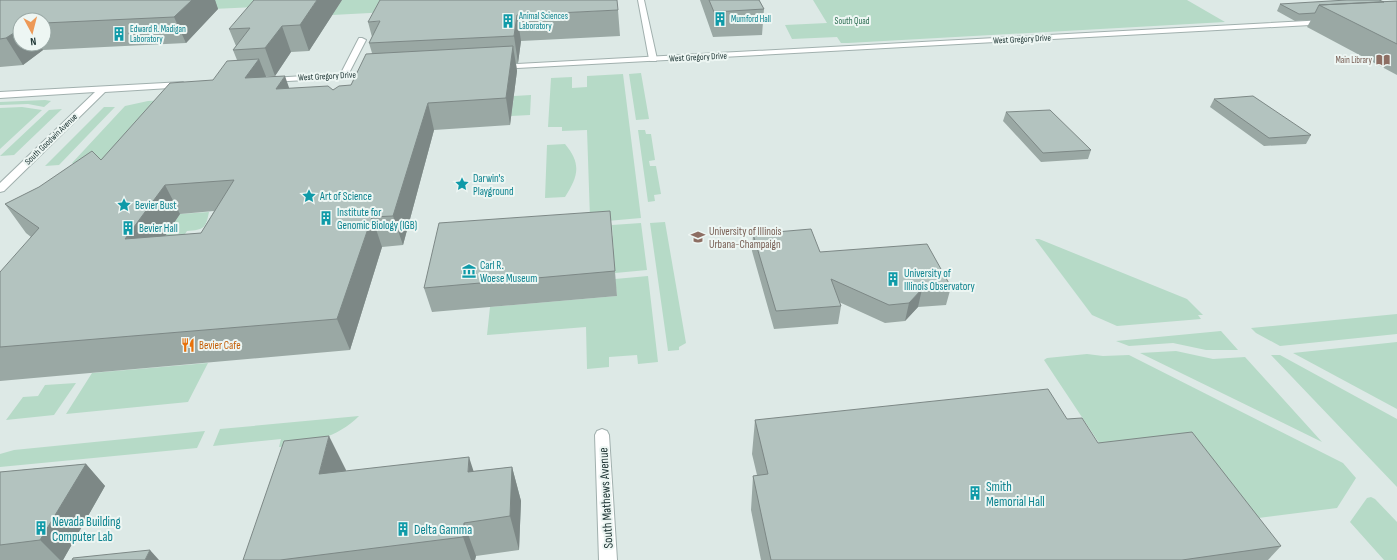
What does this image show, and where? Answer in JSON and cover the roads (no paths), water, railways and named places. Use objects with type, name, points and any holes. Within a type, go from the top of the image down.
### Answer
[{"type":"street","points":[[641,0],[653,59]]},
{"type":"street","name":"West Gregory Drive","points":[[495,67],[1335,22]]},
{"type":"street","points":[[344,75],[362,40]]},
{"type":"street","name":"West Gregory Drive","points":[[266,80],[344,75],[358,78],[384,73]]},
{"type":"street","points":[[0,94],[195,84]]},
{"type":"street","name":"South Goodwin Avenue","points":[[0,189],[103,89]]},
{"type":"street","name":"South Mathews Avenue","points":[[602,435],[608,560]]},
{"type":"place","name":"Mumford Hall","points":[[720,19]]},
{"type":"place","name":"Animal Sciences Laboratory","points":[[508,21]]},
{"type":"place","name":"Edward R. Madigan Laboratory","points":[[119,34]]},
{"type":"place","name":"Main Library","points":[[1383,60]]},
{"type":"place","name":"Darwin's Playground","points":[[462,184]]},
{"type":"place","name":"Art of Science","points":[[309,196]]},
{"type":"place","name":"Bevier Bust","points":[[124,205]]},
{"type":"place","name":"Institute for Genomic Biology (IGB)","points":[[326,218]]},
{"type":"place","name":"Bevier Hall","points":[[128,228]]},
{"type":"place","name":"University of Illinois Urbana-Champaign","points":[[698,237]]},
{"type":"place","name":"Carl R. Woese Museum","points":[[469,271]]},
{"type":"place","name":"University of Illinois Observatory","points":[[893,279]]},
{"type":"place","name":"Bevier Cafe","points":[[188,345]]},
{"type":"place","name":"Smith Memorial Hall","points":[[975,493]]},
{"type":"place","name":"Nevada Building Computer Lab","points":[[41,528]]},
{"type":"place","name":"Delta Gamma","points":[[403,529]]},
{"type":"park label","name":"South Quad","points":[[852,21]]}]
